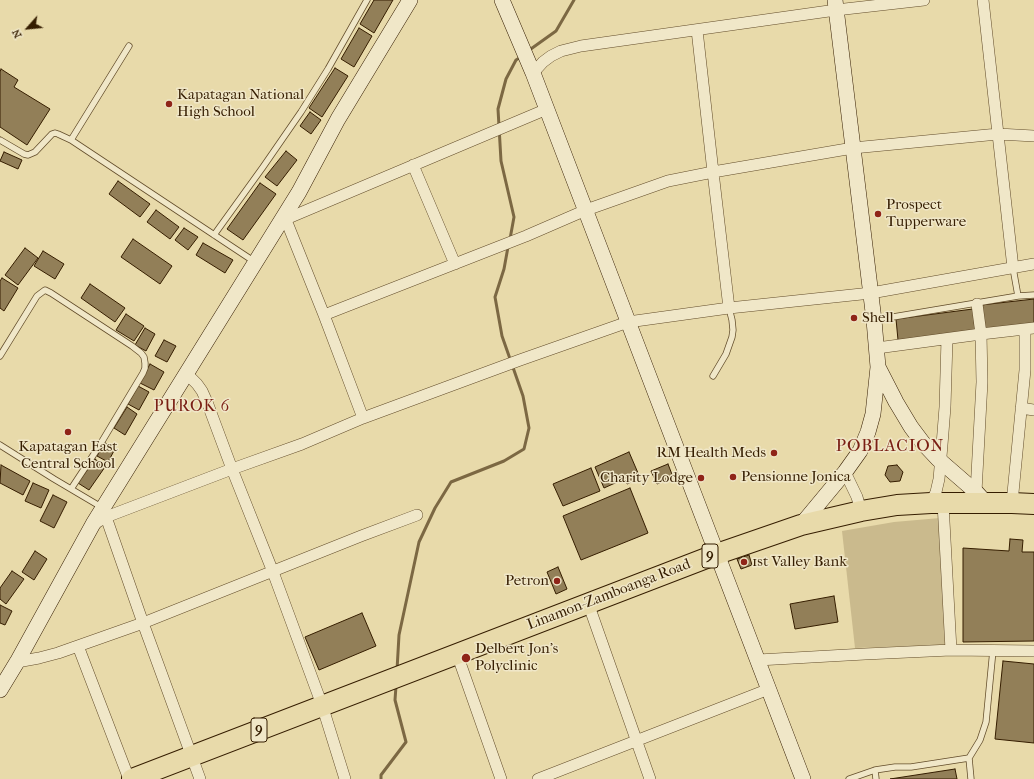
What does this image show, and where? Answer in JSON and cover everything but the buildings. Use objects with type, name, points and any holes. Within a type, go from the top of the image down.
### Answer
[{"type":"highway","name":"Linamon-Zamboanga Road","points":[[132,779],[717,554],[801,525],[861,511],[897,505],[937,503],[981,498],[1012,503],[1034,504]]},
{"type":"street","points":[[0,690],[187,374],[285,217],[338,119],[410,0]]},
{"type":"street","points":[[502,0],[532,68],[803,779]]},
{"type":"street","points":[[532,68],[561,51],[582,46],[697,30],[836,5],[924,0]]},
{"type":"street","points":[[983,0],[1013,268]]},
{"type":"street","points":[[801,525],[846,472],[860,451],[868,432],[873,414],[878,367],[871,293],[836,5]]},
{"type":"street","points":[[697,30],[729,308]]},
{"type":"street","points":[[285,217],[488,135],[547,109]]},
{"type":"street","points":[[324,315],[526,236],[586,210],[668,181],[853,148],[998,134],[1034,136]]},
{"type":"street","points":[[414,165],[455,264]]},
{"type":"street","points":[[285,217],[363,418]]},
{"type":"street","points":[[101,517],[302,444],[363,418],[506,365],[628,322],[729,308],[871,293],[1034,264]]},
{"type":"street","points":[[977,304],[981,334],[982,382],[981,498]]},
{"type":"street","points":[[877,348],[1029,329],[1020,408],[1012,503]]},
{"type":"street","points":[[947,339],[945,407],[941,462],[936,492],[951,650]]},
{"type":"street","points":[[878,367],[911,427],[923,443],[941,462],[981,498]]},
{"type":"street","points":[[187,374],[197,384],[207,402],[273,572],[322,705],[345,779]]},
{"type":"street","points":[[1020,408],[1034,410]]},
{"type":"street","points":[[846,472],[857,497],[861,511]]},
{"type":"street","points":[[17,662],[58,653],[143,623],[417,515]]},
{"type":"street","points":[[101,517],[143,623],[200,779]]},
{"type":"street","points":[[588,603],[650,779]]},
{"type":"street","points":[[78,646],[129,779]]},
{"type":"street","points":[[758,660],[951,650],[1034,651]]},
{"type":"street","points":[[457,654],[501,779]]},
{"type":"street","points":[[538,779],[769,689]]},
{"type":"lane","points":[[214,235],[263,168],[301,112],[328,68],[366,0]]},
{"type":"lane","points":[[71,140],[129,46]]},
{"type":"lane","points":[[0,140],[28,155],[35,152],[52,134],[58,134],[71,140],[256,262]]},
{"type":"lane","points":[[1013,268],[1018,296]]},
{"type":"lane","points":[[0,356],[37,296],[46,290],[132,346],[144,357],[145,368],[98,448],[71,489]]},
{"type":"lane","points":[[874,320],[1018,296],[1034,295]]},
{"type":"lane","points":[[713,376],[726,354],[732,337],[732,320],[729,308]]},
{"type":"lane","points":[[0,445],[71,489],[101,517]]},
{"type":"lane","points":[[971,779],[969,758],[980,740],[986,722],[993,650]]},
{"type":"lane","points":[[849,779],[875,770],[911,767],[969,758]]},
{"type":"lane","points":[[875,770],[876,779]]},
{"type":"shaded area","points":[[940,518],[945,645],[855,648],[842,531],[894,522]]},
{"type":"waterway","points":[[528,51],[556,31],[574,0]]},
{"type":"waterway","points":[[510,239],[514,217],[501,161],[498,109],[506,79],[516,60],[521,57]]},
{"type":"waterway","points":[[397,670],[399,635],[419,542],[435,508],[451,482],[504,461],[524,449],[529,428],[523,396],[502,336],[495,297],[504,269],[508,247]]},
{"type":"waterway","points":[[381,779],[381,775],[406,742],[395,700],[396,686]]},
{"type":"place","name":"Kapatagan National High School","points":[[169,104]]},
{"type":"place","name":"Prospect Tupperware","points":[[878,214]]},
{"type":"place","name":"Shell","points":[[854,318]]},
{"type":"place","name":"Kapatagan East Central School","points":[[68,432]]},
{"type":"place","name":"RM Health Meds","points":[[774,453]]},
{"type":"place","name":"Pensionne Jonica","points":[[733,477]]},
{"type":"place","name":"Charity Lodge","points":[[701,478]]},
{"type":"place","name":"1st Valley Bank","points":[[744,562]]},
{"type":"place","name":"Petron","points":[[557,581]]},
{"type":"place","name":"Delbert Jon's Polyclinic","points":[[466,658]]},
{"type":"district","name":"PUROK 6","points":[[192,407]]},
{"type":"district","name":"POBLACION","points":[[890,447]]}]
